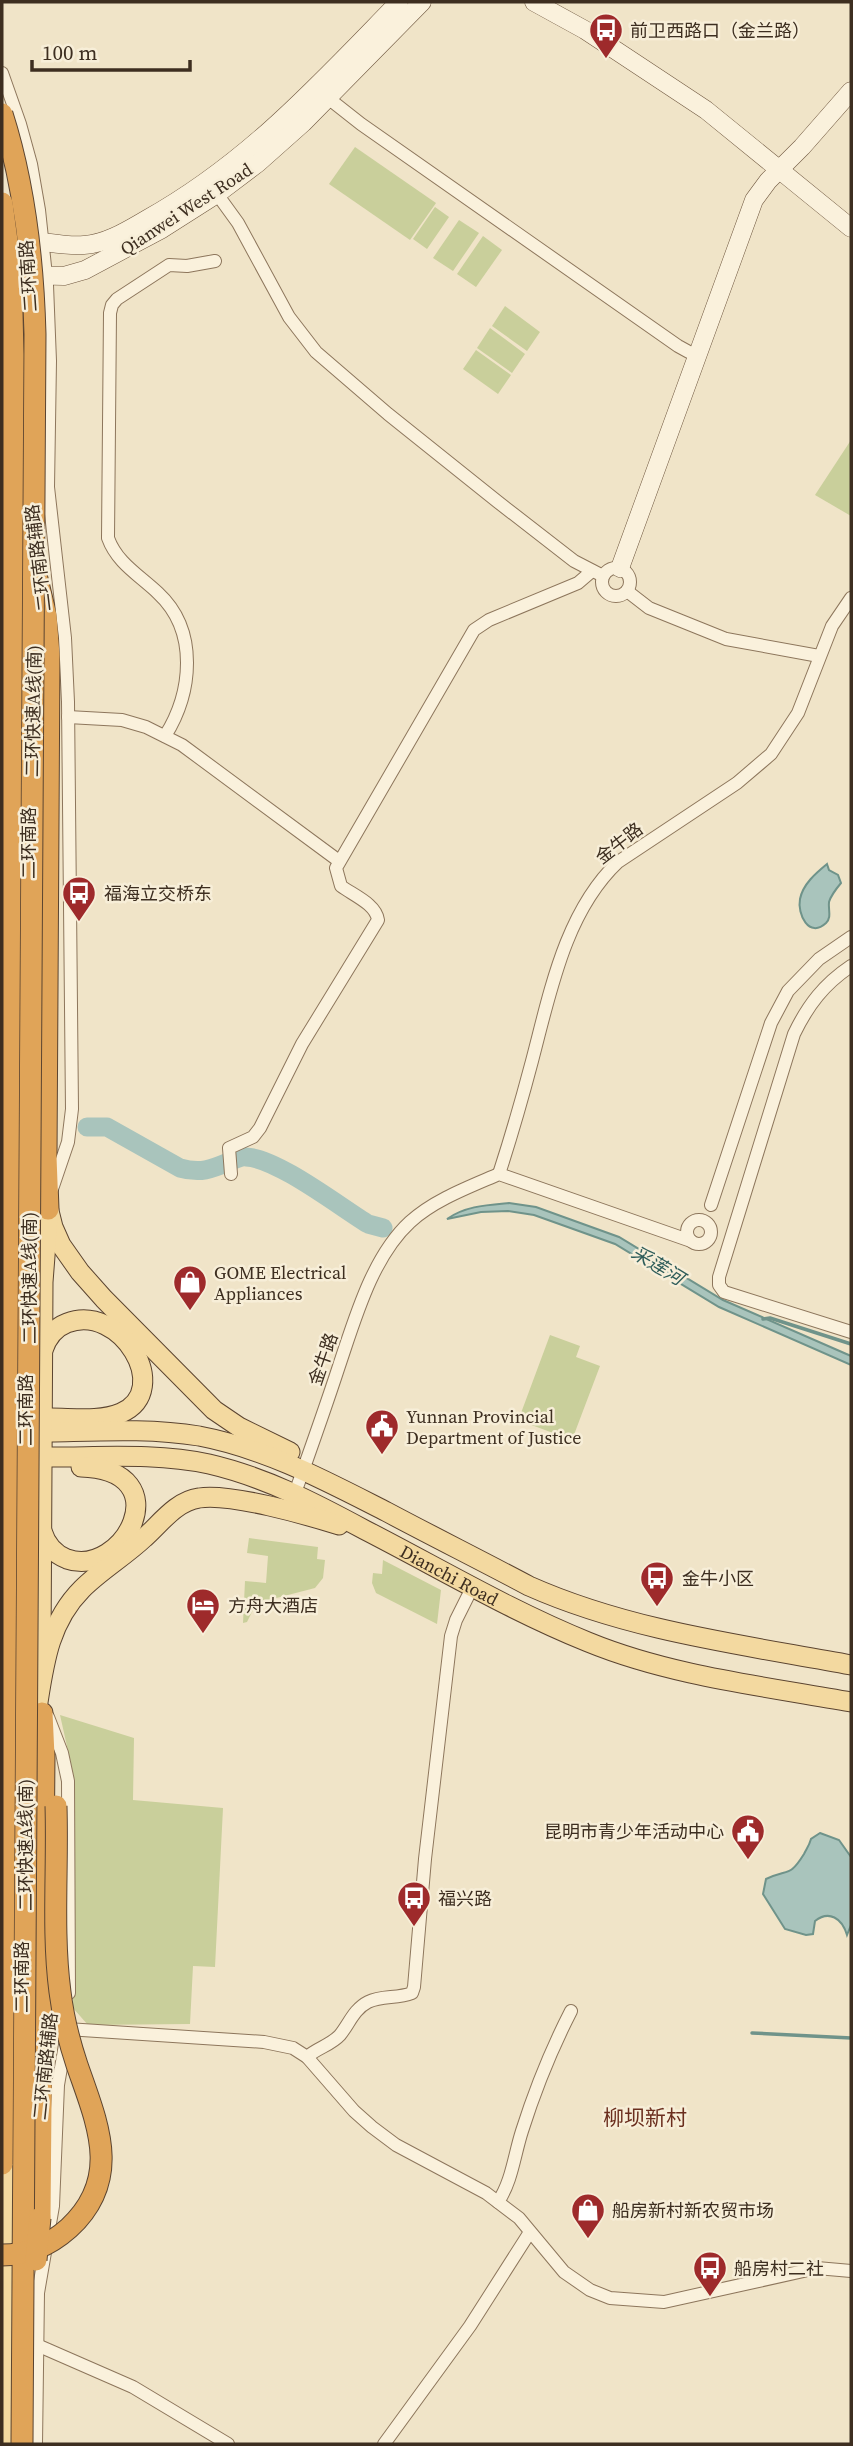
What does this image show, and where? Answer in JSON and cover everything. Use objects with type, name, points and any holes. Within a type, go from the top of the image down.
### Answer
[{"type":"highway","name":"二环快速A线(南)","points":[[2,114],[19,179],[32,270],[35,355],[20,2444]]},
{"type":"highway","points":[[2,203],[9,252],[12,313],[2,2164]]},
{"type":"highway","points":[[34,545],[35,569],[46,615],[48,640],[48,1209]]},
{"type":"highway","points":[[2,687],[12,575]]},
{"type":"highway","points":[[4,655],[11,724]]},
{"type":"highway","points":[[2,1612],[5,1586]]},
{"type":"highway","points":[[2,2255],[39,2248],[66,2231],[91,2200],[98,2185],[101,2167],[102,2147],[98,2127],[69,2039],[60,1990],[50,1806],[41,1703]]},
{"type":"highway","points":[[21,2343],[40,2227],[50,1806]]},
{"type":"main road","name":"二环南路","points":[[2,126],[14,171],[31,365],[21,2343],[3,2444]]},
{"type":"main road","name":"二环南路","points":[[2,188],[20,240]]},
{"type":"main road","name":"二环南路","points":[[21,2343],[15,626],[16,344],[23,273]]},
{"type":"main road","points":[[26,1110],[53,1227],[61,1245],[80,1272],[204,1401],[232,1423],[298,1462]]},
{"type":"main road","points":[[41,1703],[43,1276],[48,1209]]},
{"type":"main road","points":[[43,1352],[52,1333],[63,1325],[75,1320],[96,1321],[110,1326],[127,1342],[139,1362],[142,1376],[142,1388],[137,1399],[123,1412],[50,1425],[185,1434],[298,1462]]},
{"type":"main road","name":"Dianchi Road","points":[[41,1531],[51,1549],[60,1556],[71,1560],[90,1560],[102,1556],[119,1544],[128,1533],[135,1516],[133,1493],[120,1475],[102,1469],[51,1462],[136,1455],[182,1459],[225,1468],[295,1493],[574,1636],[635,1659],[708,1676],[851,1702]]},
{"type":"main road","points":[[268,1482],[286,1481],[293,1475],[298,1462]]},
{"type":"main road","name":"Dianchi Road","points":[[298,1462],[529,1587],[583,1606],[681,1632],[851,1665]]},
{"type":"main road","points":[[22,1811],[27,1765],[41,1703],[42,1673],[48,1645],[59,1620],[74,1598],[176,1508],[190,1500],[219,1498],[302,1515],[370,1535],[406,1551]]},
{"type":"street","name":"Qianwei West Road","points":[[20,240],[83,246],[125,232],[189,193],[244,154],[296,109],[399,2]]},
{"type":"street","name":"Qianwei West Road","points":[[23,273],[64,276],[85,270],[162,229],[217,194],[258,163],[328,99],[422,2]]},
{"type":"street","points":[[534,2],[585,30],[706,110],[851,228]]},
{"type":"street","points":[[2,73],[31,164],[20,240]]},
{"type":"street","points":[[621,568],[754,200],[768,181],[851,91]]},
{"type":"street","points":[[328,99],[632,314],[698,357]]},
{"type":"street","points":[[217,194],[238,223],[289,317],[316,352],[498,502],[574,561],[597,573],[608,594],[616,596],[627,591],[629,576],[621,568]]},
{"type":"street","points":[[165,736],[183,700],[187,682],[186,649],[177,618],[169,605],[160,594],[118,559],[108,538],[110,313],[117,299],[169,265],[187,266],[215,261]]},
{"type":"street","name":"二环南路辅路","points":[[23,273],[50,348],[48,486],[65,638],[68,717],[72,1109],[68,1142],[52,1187],[48,1209]]},
{"type":"street","points":[[231,1174],[229,1148],[253,1136],[260,1128],[302,1045],[378,920],[378,914],[372,907],[341,886],[336,868],[446,681],[466,641],[474,630],[489,620],[597,573],[621,568]]},
{"type":"street","points":[[627,591],[649,608],[726,639],[819,656]]},
{"type":"street","name":"金牛路","points":[[295,1493],[298,1462],[384,1253],[394,1239],[422,1212],[499,1174],[553,985],[570,937],[588,898],[605,874],[618,862],[737,783],[771,754],[798,713],[832,626],[851,598]]},
{"type":"street","points":[[68,717],[122,720],[146,727],[182,745],[339,861]]},
{"type":"street","points":[[499,1174],[701,1244],[710,1236],[711,1205],[771,1023],[788,991],[819,959],[851,937]]},
{"type":"street","points":[[851,966],[810,1002],[794,1034],[719,1277],[719,1285],[724,1292],[851,1332]]},
{"type":"street","points":[[691,1241],[687,1231],[692,1222],[711,1205]]},
{"type":"street","points":[[662,1231],[692,1222],[706,1222],[710,1236],[728,1249]]},
{"type":"street","points":[[307,2057],[340,2035],[365,2003],[378,1998],[403,1997],[412,1993],[451,1636],[456,1619],[473,1586]]},
{"type":"street","name":"二环南路辅路","points":[[36,2444],[21,2343],[38,2293],[53,2206],[58,2085],[67,2029],[68,1781],[62,1753],[41,1703]]},
{"type":"street","points":[[498,2202],[508,2187],[516,2152],[539,2081],[570,2011]]},
{"type":"street","points":[[67,2029],[264,2042],[293,2048],[307,2057],[354,2111],[388,2139],[486,2193],[519,2218],[564,2272],[590,2290],[610,2298],[664,2302],[817,2268],[851,2271]]},
{"type":"street","points":[[384,2444],[470,2326],[530,2232]]},
{"type":"street","points":[[21,2343],[133,2387],[228,2444]]},
{"type":"green space","points":[[355,147],[436,203],[410,240],[329,184]]},
{"type":"green space","points":[[435,207],[449,217],[427,249],[413,239]]},
{"type":"green space","points":[[459,220],[479,233],[453,271],[433,258]]},
{"type":"green space","points":[[483,236],[502,250],[476,287],[457,274]]},
{"type":"green space","points":[[505,306],[540,332],[527,351],[492,326]]},
{"type":"green space","points":[[490,328],[525,354],[512,373],[477,348]]},
{"type":"green space","points":[[476,350],[511,375],[498,394],[463,369]]},
{"type":"green space","points":[[851,440],[851,516],[815,495]]},
{"type":"green space","points":[[550,1335],[580,1346],[576,1357],[600,1366],[572,1440],[526,1423],[521,1413]]},
{"type":"green space","points":[[249,1538],[318,1547],[317,1559],[325,1560],[323,1578],[315,1588],[261,1602],[255,1606],[247,1622],[243,1623],[245,1581],[266,1583],[268,1556],[247,1553]]},
{"type":"green space","points":[[383,1560],[441,1590],[437,1624],[376,1593],[372,1583],[373,1573],[382,1574]]},
{"type":"green space","points":[[60,1715],[134,1738],[133,1800],[223,1808],[215,1967],[193,1966],[190,2024],[88,2025],[73,2008],[75,1782]]},
{"type":"water","points":[[827,864],[829,870],[838,875],[841,883],[830,899],[828,921],[814,928],[802,917],[800,899],[807,884]]},
{"type":"water","name":"采莲河","points":[[509,1203],[536,1207],[619,1237],[723,1300],[851,1356],[851,1365],[719,1307],[615,1244],[534,1215],[508,1211],[481,1212],[447,1219],[469,1209]]},
{"type":"water","points":[[820,1833],[839,1840],[851,1857],[851,1925],[847,1935],[842,1924],[830,1916],[815,1921],[813,1934],[806,1935],[785,1929],[763,1894],[766,1879],[791,1870],[799,1862],[811,1839]]},
{"type":"waterway","name":"采莲河","points":[[87,1127],[107,1127],[187,1170],[206,1170],[242,1157],[259,1159],[308,1184],[368,1224],[383,1228]]},
{"type":"waterway","points":[[763,1319],[770,1318],[851,1344]]},
{"type":"waterway","points":[[752,2033],[851,2038]]},
{"type":"place","name":"前卫西路口（金兰路）","points":[[606,60]]},
{"type":"place","name":"福海立交桥东","points":[[79,923]]},
{"type":"place","name":"GOME Electrical Appliances","points":[[190,1312]]},
{"type":"place","name":"Yunnan Provincial Department of Justice","points":[[382,1456]]},
{"type":"place","name":"金牛小区","points":[[657,1608]]},
{"type":"place","name":"方舟大酒店","points":[[203,1635]]},
{"type":"place","name":"昆明市青少年活动中心","points":[[748,1861]]},
{"type":"place","name":"福兴路","points":[[414,1928]]},
{"type":"place","name":"船房新村新农贸市场","points":[[588,2240]]},
{"type":"place","name":"船房村二社","points":[[710,2298]]},
{"type":"district","name":"柳坝新村","points":[[645,2117]]}]
